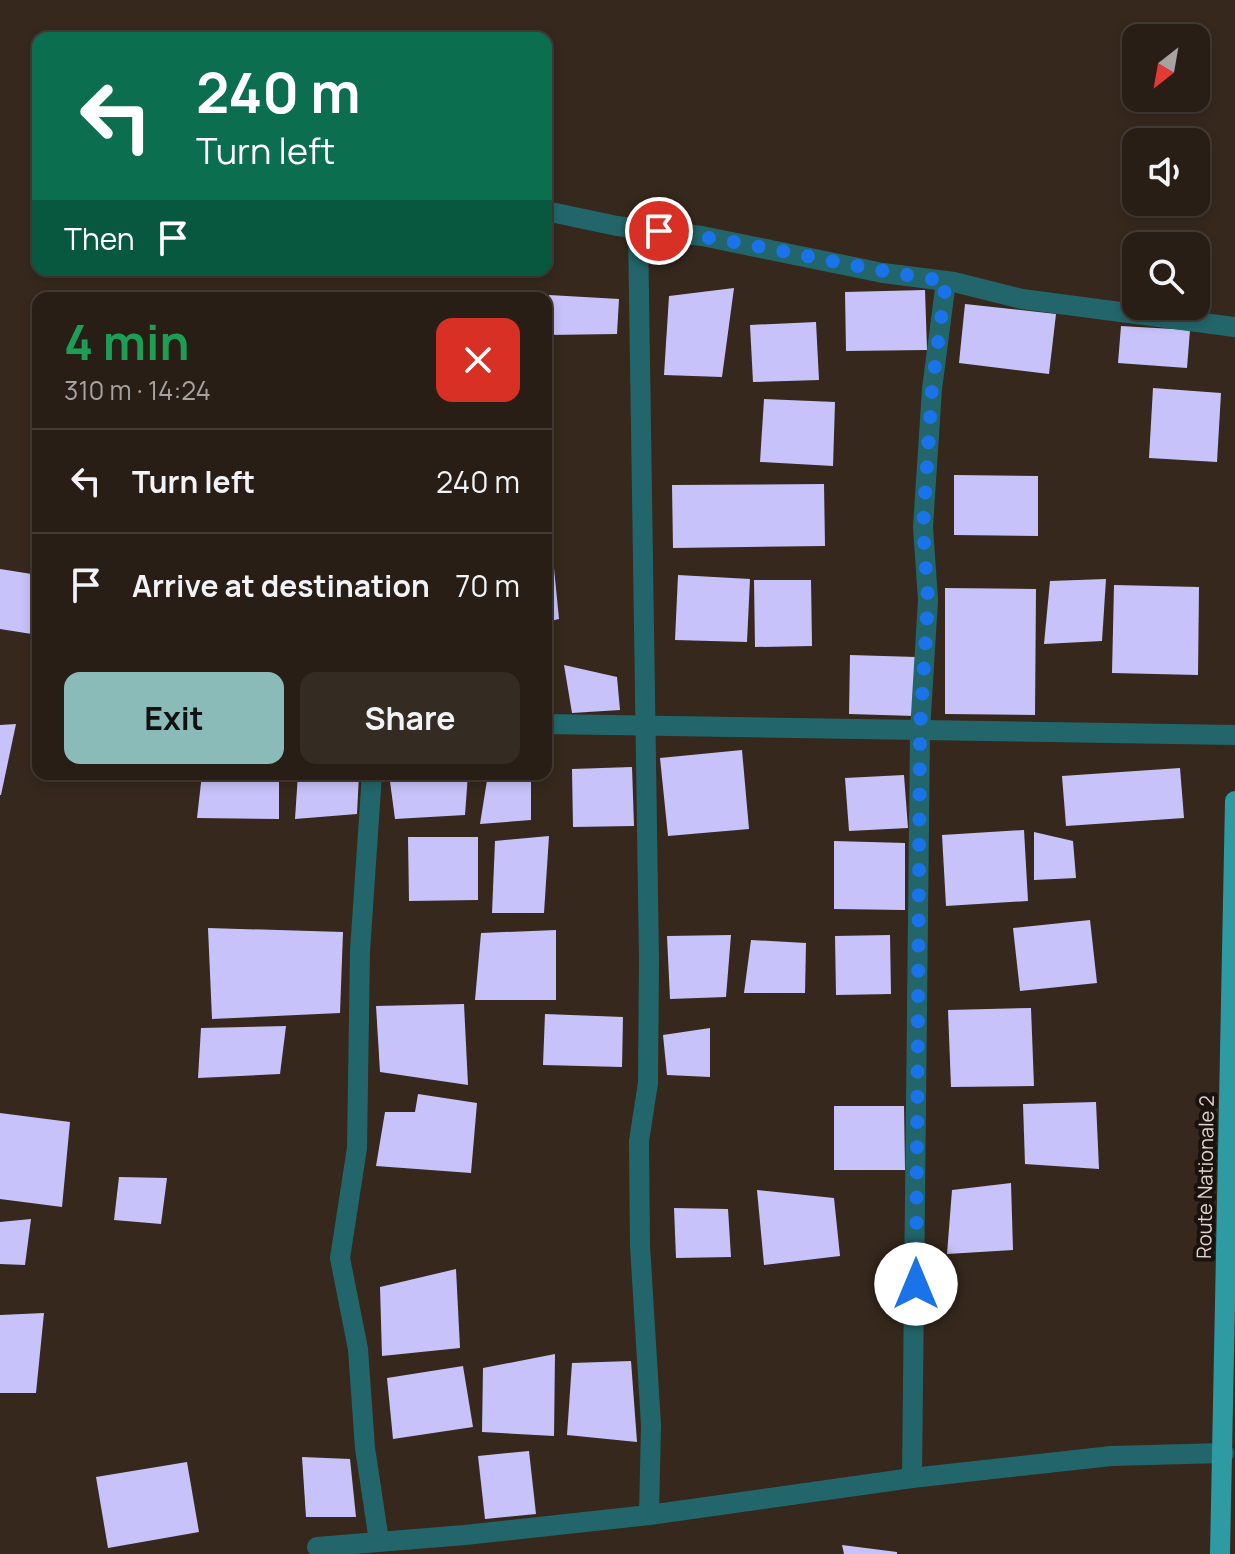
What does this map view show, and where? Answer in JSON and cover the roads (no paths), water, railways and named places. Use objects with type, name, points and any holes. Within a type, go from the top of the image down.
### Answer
[{"type":"main road","name":"Route Nationale 2","points":[[1220,1554],[1235,801]]},
{"type":"street","points":[[552,212],[638,229],[702,236],[883,273],[946,281],[1022,299],[1235,327]]},
{"type":"street","points":[[638,229],[647,725],[648,1083],[639,1141],[640,1246],[651,1425],[649,1515]]},
{"type":"street","points":[[912,1478],[920,731],[928,600],[923,527],[932,389],[946,281]]},
{"type":"street","points":[[552,724],[1235,735]]},
{"type":"street","points":[[372,780],[360,951],[357,1148],[340,1258],[358,1349],[365,1448],[379,1541]]},
{"type":"street","points":[[317,1547],[649,1515],[912,1478],[1111,1456],[1224,1453]]}]
